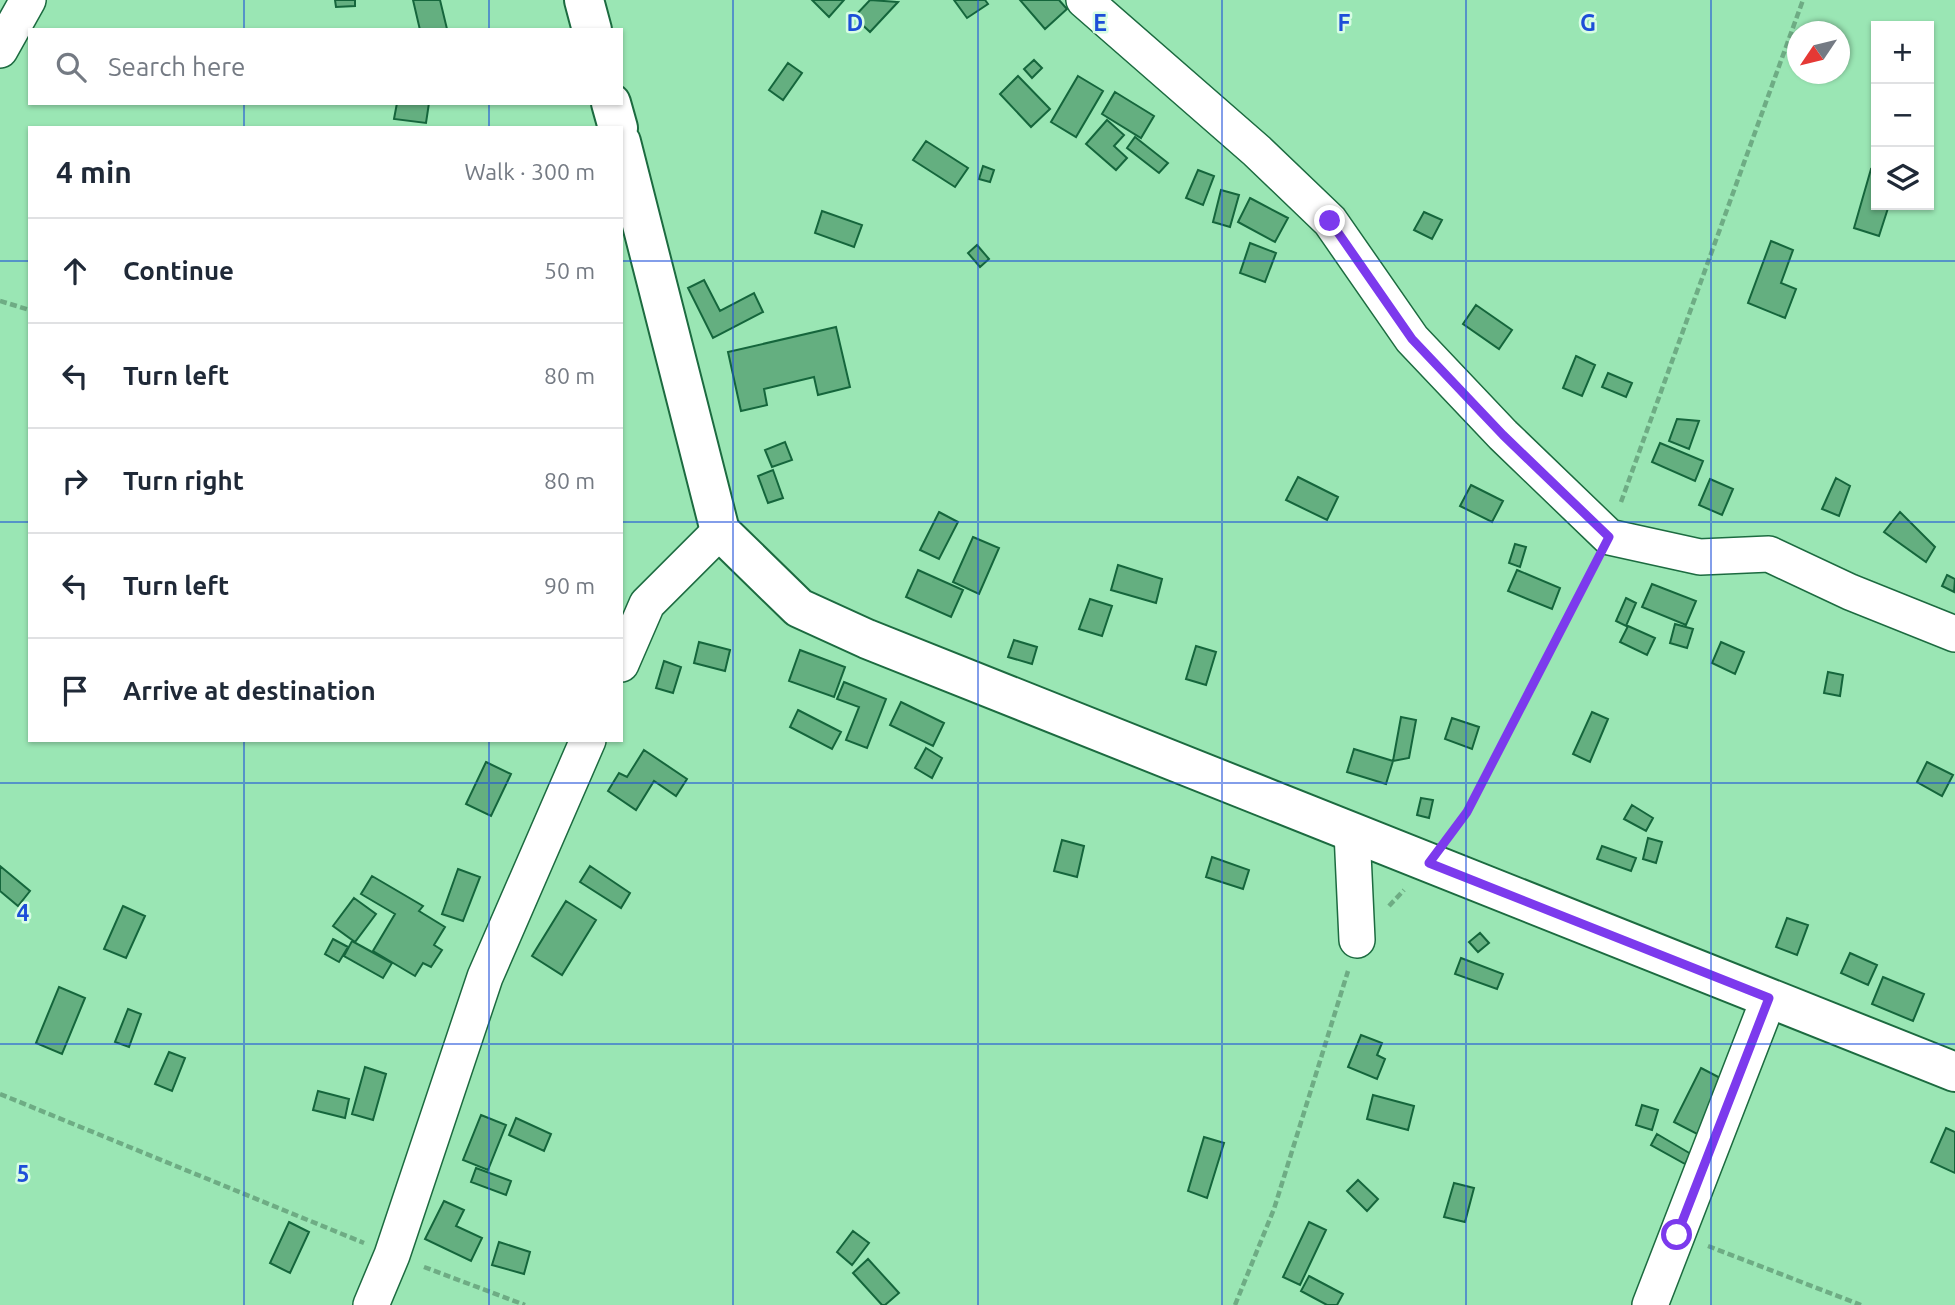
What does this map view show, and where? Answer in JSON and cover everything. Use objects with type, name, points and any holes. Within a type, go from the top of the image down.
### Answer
[{"type":"street","points":[[0,50],[29,0]]},
{"type":"street","points":[[584,0],[591,28]]},
{"type":"street","points":[[1084,0],[1256,151],[1330,221],[1412,339],[1503,435],[1609,537],[1700,558],[1769,554],[1850,592],[1955,634]]},
{"type":"street","points":[[612,105],[617,126]]},
{"type":"street","points":[[623,150],[720,531],[799,608],[867,639],[1955,1072]]},
{"type":"street","points":[[623,660],[648,604],[720,531]]},
{"type":"street","points":[[372,1305],[485,977],[587,742]]},
{"type":"street","points":[[1352,832],[1357,940]]},
{"type":"street","points":[[1650,1305],[1769,998]]},
{"type":"path","points":[[1235,1305],[1274,1209],[1357,940],[1429,863],[1467,812],[1609,537],[1803,0]]},
{"type":"path","points":[[0,300],[28,309]]},
{"type":"path","points":[[0,1094],[391,1255],[524,1305]]},
{"type":"path","points":[[1677,1235],[1861,1305]]},
{"type":"building","points":[[335,0],[355,0],[355,6],[336,7]]},
{"type":"building","points":[[413,0],[440,0],[447,28],[420,28]]},
{"type":"building","points":[[812,0],[844,0],[829,17]]},
{"type":"building","points":[[870,0],[898,2],[870,32],[854,17]]},
{"type":"building","points":[[954,0],[985,0],[988,4],[967,18]]},
{"type":"building","points":[[1020,0],[1059,0],[1067,9],[1045,29]]},
{"type":"building","points":[[1034,60],[1042,68],[1032,78],[1024,69]]},
{"type":"building","points":[[788,63],[802,73],[783,100],[769,90]]},
{"type":"building","points":[[1018,76],[1050,109],[1031,127],[1000,94]]},
{"type":"building","points":[[1078,76],[1103,91],[1076,137],[1051,122]]},
{"type":"building","points":[[1115,92],[1154,116],[1141,138],[1102,114]]},
{"type":"building","points":[[397,105],[429,105],[426,123],[394,119]]},
{"type":"building","points":[[1107,120],[1124,135],[1114,146],[1127,158],[1116,170],[1086,144]]},
{"type":"building","points":[[1135,137],[1168,163],[1159,173],[1127,148]]},
{"type":"building","points":[[926,141],[968,168],[955,187],[913,160]]},
{"type":"building","points":[[983,166],[994,170],[990,182],[979,179]]},
{"type":"building","points":[[1871,169],[1871,210],[1887,210],[1879,236],[1854,228]]},
{"type":"building","points":[[1198,170],[1214,176],[1203,205],[1186,198]]},
{"type":"building","points":[[1221,190],[1239,195],[1230,227],[1213,222]]},
{"type":"building","points":[[1250,198],[1288,218],[1275,242],[1238,222]]},
{"type":"building","points":[[822,211],[862,225],[854,247],[815,233]]},
{"type":"building","points":[[1424,212],[1442,220],[1432,239],[1414,230]]},
{"type":"building","points":[[1771,241],[1793,250],[1781,283],[1796,289],[1785,318],[1748,303]]},
{"type":"building","points":[[1250,243],[1276,253],[1265,282],[1240,273]]},
{"type":"building","points":[[977,245],[989,259],[980,267],[968,253]]},
{"type":"building","points":[[704,280],[720,311],[754,293],[763,312],[713,338],[688,288]]},
{"type":"building","points":[[1476,305],[1512,330],[1499,349],[1463,324]]},
{"type":"building","points":[[836,327],[850,387],[818,395],[814,377],[764,389],[767,405],[741,411],[728,352]]},
{"type":"building","points":[[1576,356],[1595,365],[1582,396],[1563,388]]},
{"type":"building","points":[[1608,373],[1632,383],[1626,397],[1602,387]]},
{"type":"building","points":[[1677,419],[1699,421],[1689,449],[1669,441]]},
{"type":"building","points":[[785,442],[792,460],[772,467],[765,450]]},
{"type":"building","points":[[1660,443],[1703,461],[1695,481],[1652,462]]},
{"type":"building","points":[[773,470],[783,498],[768,503],[758,476]]},
{"type":"building","points":[[1298,477],[1338,497],[1327,520],[1286,500]]},
{"type":"building","points":[[1836,478],[1850,486],[1839,516],[1822,509]]},
{"type":"building","points":[[1710,479],[1733,489],[1722,515],[1699,505]]},
{"type":"building","points":[[1471,485],[1503,501],[1492,522],[1460,506]]},
{"type":"building","points":[[939,512],[958,522],[939,559],[920,550]]},
{"type":"building","points":[[1900,512],[1935,547],[1926,562],[1884,532]]},
{"type":"building","points":[[973,537],[999,548],[979,594],[953,582]]},
{"type":"building","points":[[1515,544],[1526,547],[1520,567],[1509,563]]},
{"type":"building","points":[[1118,565],[1162,579],[1156,603],[1111,590]]},
{"type":"building","points":[[918,570],[963,590],[951,617],[906,597]]},
{"type":"building","points":[[1517,570],[1560,588],[1552,609],[1508,591]]},
{"type":"building","points":[[1947,575],[1955,579],[1954,592],[1942,586]]},
{"type":"building","points":[[1652,584],[1696,601],[1686,625],[1642,607]]},
{"type":"building","points":[[1626,598],[1636,603],[1626,626],[1616,621]]},
{"type":"building","points":[[1090,599],[1112,606],[1102,636],[1079,629]]},
{"type":"building","points":[[1675,624],[1693,629],[1687,648],[1670,643]]},
{"type":"building","points":[[1628,626],[1655,638],[1647,655],[1620,642]]},
{"type":"building","points":[[1014,640],[1037,647],[1032,664],[1008,657]]},
{"type":"building","points":[[699,642],[730,650],[725,671],[694,663]]},
{"type":"building","points":[[1721,642],[1744,652],[1735,674],[1712,663]]},
{"type":"building","points":[[1196,646],[1216,652],[1206,685],[1186,679]]},
{"type":"building","points":[[800,650],[845,667],[834,697],[789,681]]},
{"type":"building","points":[[664,661],[681,667],[673,693],[656,688]]},
{"type":"building","points":[[1828,672],[1843,675],[1840,696],[1824,693]]},
{"type":"building","points":[[844,682],[886,699],[867,748],[846,740],[859,707],[837,699]]},
{"type":"building","points":[[901,702],[944,723],[933,746],[890,725]]},
{"type":"building","points":[[798,710],[841,732],[832,749],[790,727]]},
{"type":"building","points":[[1592,712],[1608,719],[1590,762],[1573,754]]},
{"type":"building","points":[[1401,717],[1416,720],[1409,758],[1393,761]]},
{"type":"building","points":[[1452,718],[1479,727],[1472,749],[1445,739]]},
{"type":"building","points":[[926,748],[942,758],[932,778],[915,768]]},
{"type":"building","points":[[1354,749],[1393,761],[1386,784],[1347,772]]},
{"type":"building","points":[[644,750],[687,779],[676,796],[654,781],[636,810],[608,791],[619,773],[627,777]]},
{"type":"building","points":[[486,762],[511,774],[491,816],[466,804]]},
{"type":"building","points":[[1927,762],[1953,775],[1942,796],[1917,782]]},
{"type":"building","points":[[1421,798],[1433,800],[1429,818],[1417,815]]},
{"type":"building","points":[[1632,805],[1653,818],[1646,831],[1624,819]]},
{"type":"building","points":[[1648,838],[1662,842],[1656,863],[1643,859]]},
{"type":"building","points":[[1062,840],[1084,846],[1077,877],[1054,871]]},
{"type":"building","points":[[1602,846],[1636,858],[1631,871],[1597,859]]},
{"type":"building","points":[[1212,857],[1249,870],[1243,889],[1206,877]]},
{"type":"building","points":[[0,866],[30,891],[18,906],[0,891]]},
{"type":"building","points":[[590,866],[630,893],[621,908],[580,882]]},
{"type":"building","points":[[458,869],[480,877],[463,921],[442,914]]},
{"type":"building","points":[[372,876],[423,906],[419,911],[445,927],[434,945],[442,950],[431,967],[423,963],[415,976],[373,951],[395,914],[361,894]]},
{"type":"building","points":[[354,898],[376,914],[355,942],[333,926]]},
{"type":"building","points":[[566,901],[596,920],[562,975],[532,956]]},
{"type":"building","points":[[123,906],[145,916],[126,958],[104,949]]},
{"type":"building","points":[[1787,918],[1808,925],[1797,955],[1776,947]]},
{"type":"building","points":[[1480,933],[1489,943],[1478,952],[1469,942]]},
{"type":"building","points":[[333,939],[348,947],[339,962],[325,954]]},
{"type":"building","points":[[352,941],[392,963],[383,978],[344,956]]},
{"type":"building","points":[[1850,953],[1877,965],[1868,985],[1841,973]]},
{"type":"building","points":[[1461,958],[1503,974],[1497,989],[1455,974]]},
{"type":"building","points":[[1883,977],[1924,994],[1913,1021],[1872,1004]]},
{"type":"building","points":[[59,987],[85,998],[62,1054],[36,1043]]},
{"type":"building","points":[[128,1009],[141,1014],[129,1047],[115,1042]]},
{"type":"building","points":[[1361,1035],[1382,1043],[1377,1055],[1385,1059],[1377,1079],[1348,1067]]},
{"type":"building","points":[[169,1052],[185,1058],[172,1091],[155,1084]]},
{"type":"building","points":[[365,1067],[386,1074],[373,1120],[352,1114]]},
{"type":"building","points":[[1701,1068],[1726,1081],[1699,1135],[1674,1122]]},
{"type":"building","points":[[318,1091],[349,1099],[345,1118],[313,1110]]},
{"type":"building","points":[[1373,1095],[1414,1106],[1408,1130],[1367,1119]]},
{"type":"building","points":[[1642,1105],[1658,1110],[1652,1130],[1636,1125]]},
{"type":"building","points":[[481,1115],[506,1125],[488,1170],[463,1160]]},
{"type":"building","points":[[516,1118],[551,1134],[544,1151],[509,1135]]},
{"type":"building","points":[[1946,1128],[1955,1132],[1955,1173],[1931,1162]]},
{"type":"building","points":[[1657,1134],[1691,1154],[1685,1164],[1651,1145]]},
{"type":"building","points":[[1204,1137],[1224,1143],[1207,1198],[1188,1191]]},
{"type":"building","points":[[476,1168],[511,1181],[506,1195],[471,1182]]},
{"type":"building","points":[[1358,1180],[1378,1199],[1367,1211],[1347,1191]]},
{"type":"building","points":[[1454,1183],[1474,1188],[1465,1222],[1444,1217]]},
{"type":"building","points":[[444,1201],[464,1210],[456,1226],[482,1238],[471,1261],[425,1239]]},
{"type":"building","points":[[289,1222],[309,1232],[290,1273],[270,1263]]},
{"type":"building","points":[[1309,1222],[1326,1230],[1300,1285],[1283,1277]]},
{"type":"building","points":[[853,1231],[869,1243],[852,1265],[837,1252]]},
{"type":"building","points":[[499,1242],[530,1252],[524,1274],[492,1265]]},
{"type":"building","points":[[868,1259],[899,1293],[885,1305],[882,1305],[853,1273]]},
{"type":"building","points":[[1309,1276],[1343,1294],[1337,1305],[1327,1305],[1301,1291]]},
{"type":"route","points":[[1330,221],[1412,339],[1503,435],[1609,537],[1467,812],[1429,863],[1769,998],[1677,1235]]}]
